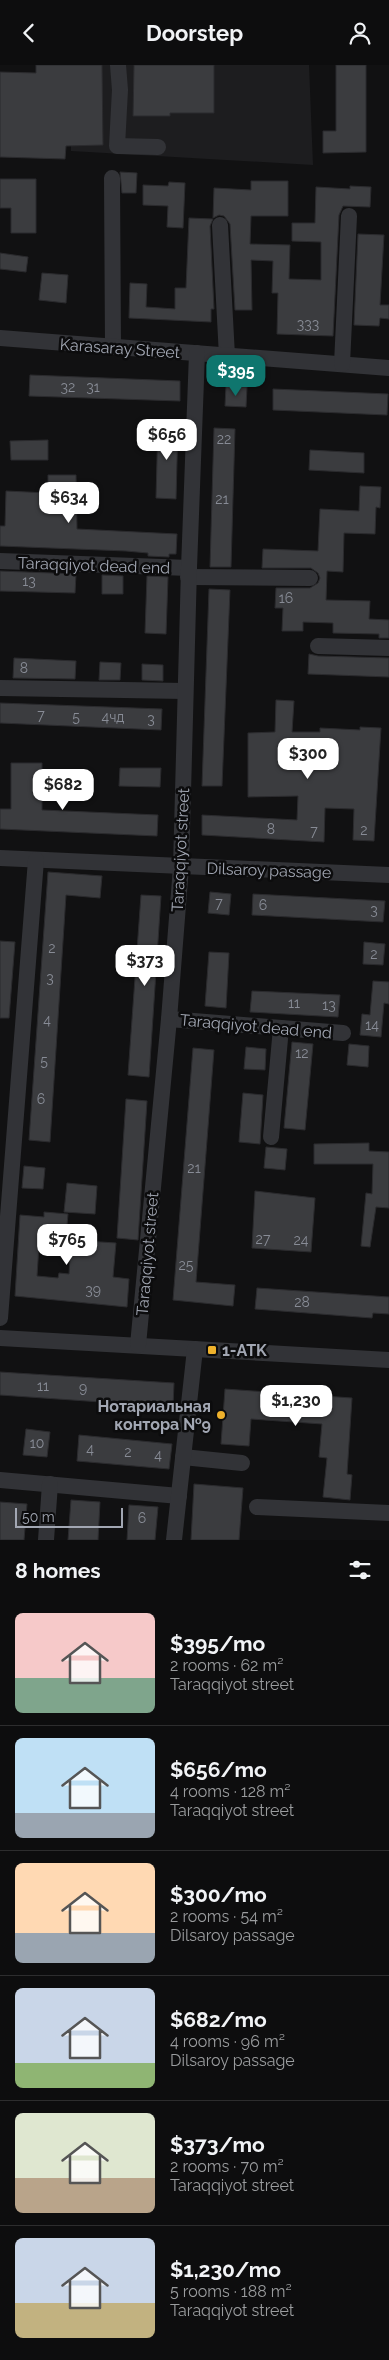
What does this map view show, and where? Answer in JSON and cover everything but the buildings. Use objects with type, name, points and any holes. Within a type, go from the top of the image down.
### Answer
[{"type":"street","points":[[118,65],[120,90],[117,146],[158,147]]},
{"type":"street","points":[[112,178],[113,347]]},
{"type":"street","points":[[342,364],[349,216]]},
{"type":"street","points":[[220,225],[227,356]]},
{"type":"street","name":"Karasaray Street","points":[[0,339],[389,368]]},
{"type":"street","name":"Taraqqiyot street","points":[[138,1345],[169,1019],[181,867],[188,573],[198,353]]},
{"type":"street","name":"Taraqqiyot dead end","points":[[0,561],[188,573],[310,578]]},
{"type":"street","points":[[318,646],[389,648]]},
{"type":"street","points":[[0,688],[185,691]]},
{"type":"street","name":"Dilsaroy passage","points":[[0,858],[389,875]]},
{"type":"street","points":[[0,1318],[36,860]]},
{"type":"street","name":"Taraqqiyot dead end","points":[[169,1019],[343,1033]]},
{"type":"street","points":[[271,1137],[280,1028]]},
{"type":"street","points":[[0,1337],[389,1360]]},
{"type":"street","points":[[174,1540],[194,1349]]},
{"type":"street","points":[[183,1457],[242,1463]]},
{"type":"street","points":[[0,1480],[179,1496]]},
{"type":"street","points":[[46,1540],[50,1484]]},
{"type":"street","points":[[257,1507],[389,1513]]},
{"type":"shaded area","points":[[70,65],[309,65],[313,165],[71,151]]},
{"type":"place","name":"1-ATK","points":[[212,1350]]},
{"type":"place","name":"Нотариальная контора №9","points":[[221,1415]]}]
